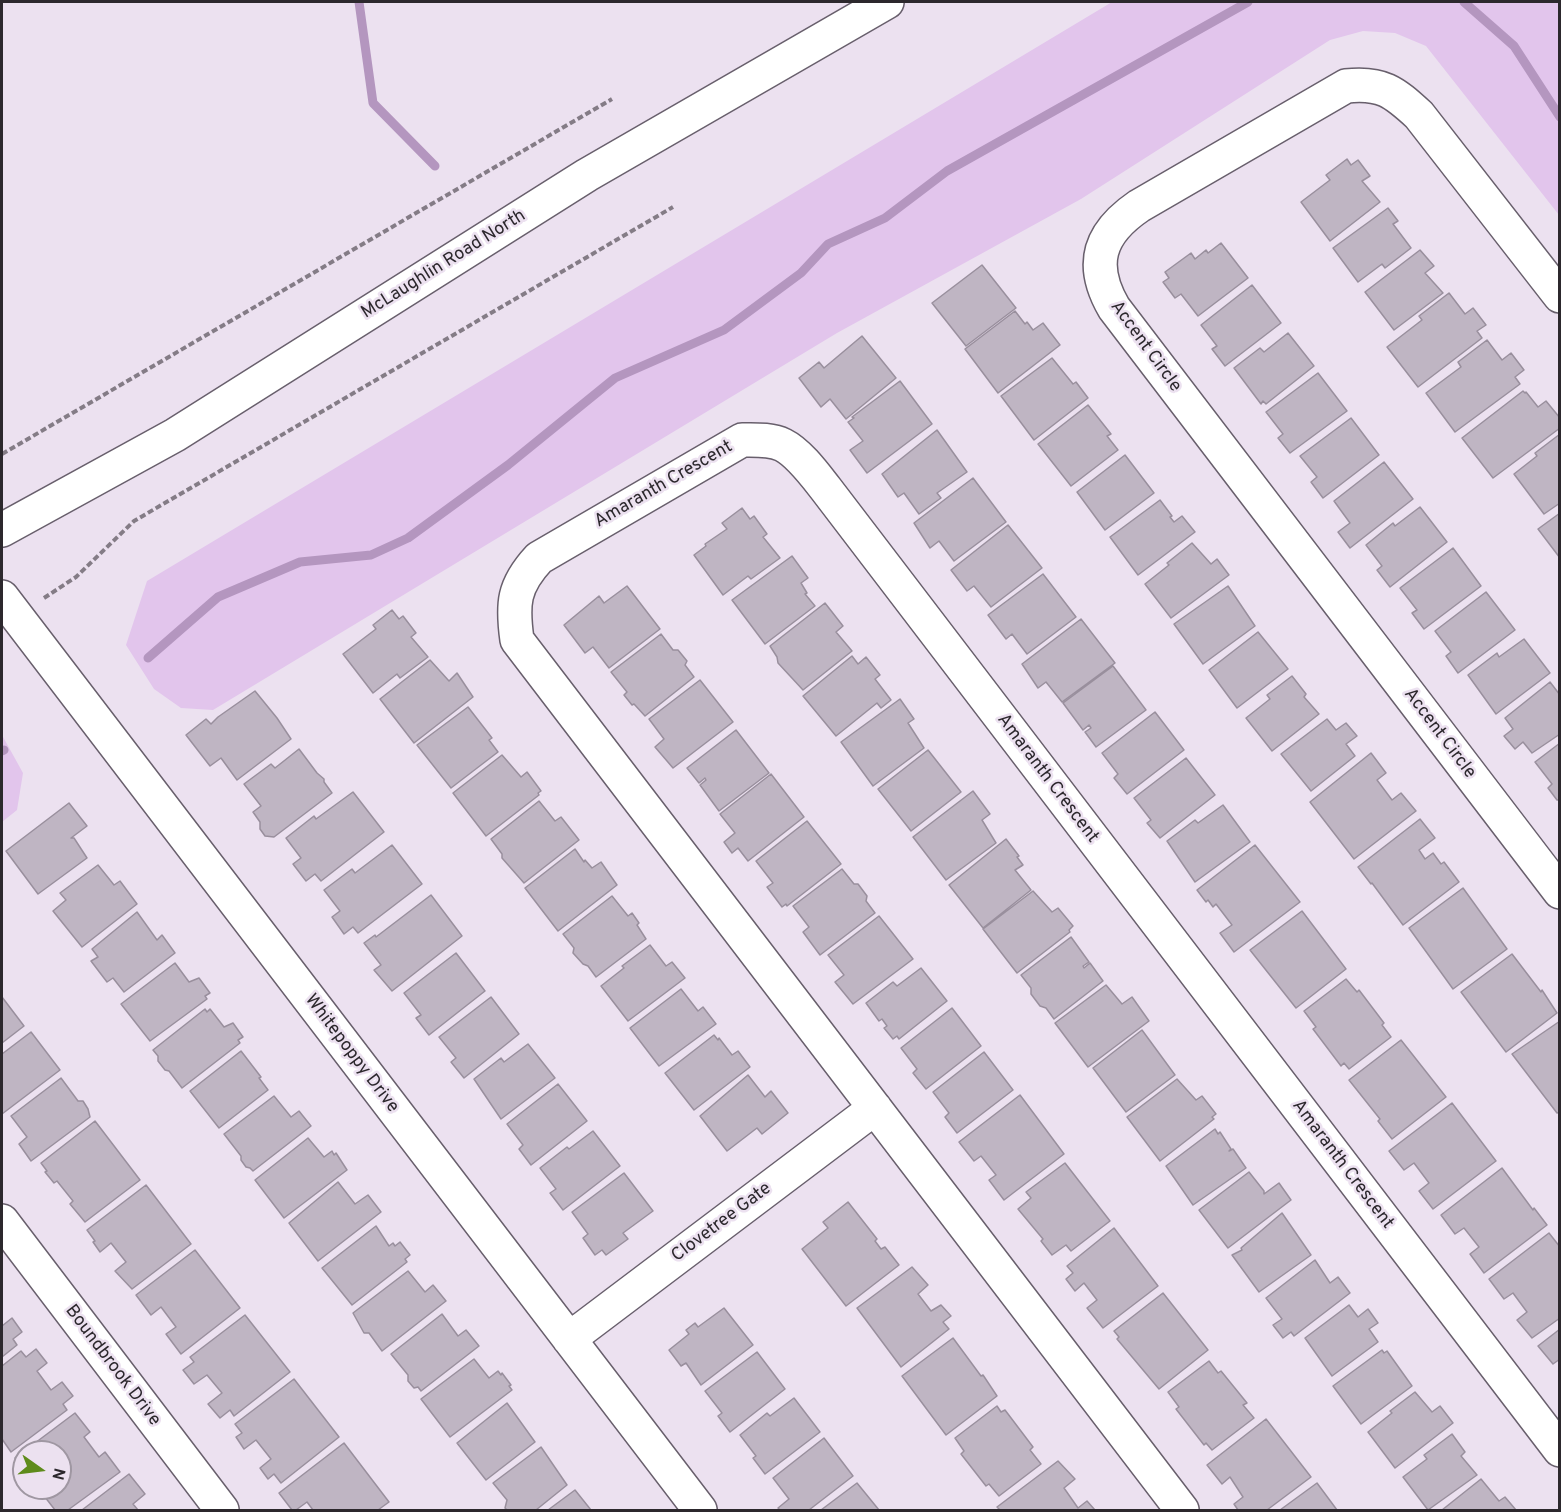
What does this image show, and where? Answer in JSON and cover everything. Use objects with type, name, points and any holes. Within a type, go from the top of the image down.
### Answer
[{"type":"street","name":"McLaughlin Road North","points":[[2,530],[175,435],[587,175],[887,2]]},
{"type":"street","name":"Accent Circle","points":[[1560,296],[1419,115],[1398,95],[1387,89],[1359,84],[1346,86],[1139,206],[1123,217],[1110,233],[1100,259],[1101,277],[1114,308],[1560,892]]},
{"type":"street","name":"Amaranth Crescent","points":[[1182,1510],[517,640],[513,613],[518,590],[524,574],[539,558],[741,440],[766,440],[784,445],[807,465],[1560,1450]]},
{"type":"street","name":"Whitepoppy Drive","points":[[2,597],[700,1510]]},
{"type":"street","name":"Clovetree Gate","points":[[569,1340],[875,1108]]},
{"type":"street","name":"Boundbrook Drive","points":[[2,1221],[222,1510]]},
{"type":"path","points":[[2,454],[612,99]]},
{"type":"path","points":[[52,593],[76,577],[134,521],[673,207]]},
{"type":"shaded area","points":[[1112,2],[1559,2],[1559,215],[1426,46],[1395,33],[1363,31],[1330,40],[1081,199],[837,333],[213,710],[181,708],[154,689],[126,645],[147,581]]},
{"type":"shaded area","points":[[2,735],[23,773],[17,810],[2,822]]},
{"type":"building","points":[[1347,159],[1351,165],[1358,160],[1370,176],[1362,181],[1380,202],[1330,241],[1301,202],[1330,180],[1326,175]]},
{"type":"building","points":[[1388,208],[1398,221],[1393,224],[1411,248],[1385,268],[1382,264],[1358,282],[1333,248]]},
{"type":"building","points":[[1221,243],[1248,278],[1198,316],[1181,294],[1175,298],[1163,282],[1169,278],[1165,272],[1191,253],[1195,259],[1206,250],[1208,253]]},
{"type":"building","points":[[1420,250],[1434,266],[1425,273],[1443,293],[1394,330],[1365,292]]},
{"type":"building","points":[[982,265],[1016,308],[966,346],[932,303]]},
{"type":"building","points":[[1252,285],[1281,323],[1225,366],[1212,349],[1217,346],[1201,325]]},
{"type":"building","points":[[1449,293],[1465,314],[1473,308],[1486,325],[1477,331],[1482,338],[1418,387],[1387,347],[1422,320],[1419,316]]},
{"type":"building","points":[[1015,311],[1033,330],[1043,323],[1060,345],[998,393],[965,349]]},
{"type":"building","points":[[1288,333],[1314,366],[1266,404],[1263,401],[1261,404],[1234,368],[1260,348],[1264,352]]},
{"type":"building","points":[[862,336],[896,378],[846,419],[830,399],[821,407],[799,378],[819,362],[824,368]]},
{"type":"building","points":[[1487,340],[1502,360],[1511,353],[1524,370],[1515,377],[1520,384],[1455,432],[1426,393],[1461,367],[1458,362]]},
{"type":"building","points":[[1052,358],[1088,398],[1034,440],[1001,396]]},
{"type":"building","points":[[1318,373],[1347,411],[1290,453],[1278,438],[1283,434],[1266,412]]},
{"type":"building","points":[[900,381],[932,424],[867,473],[850,450],[863,441],[848,422]]},
{"type":"building","points":[[1523,391],[1538,407],[1546,401],[1560,418],[1560,428],[1493,478],[1462,438]]},
{"type":"building","points":[[1088,405],[1111,434],[1107,436],[1118,450],[1071,486],[1038,444]]},
{"type":"building","points":[[1351,418],[1379,455],[1323,498],[1311,482],[1317,477],[1300,456]]},
{"type":"building","points":[[937,430],[967,472],[937,493],[941,498],[919,514],[904,493],[898,497],[882,474]]},
{"type":"building","points":[[1560,434],[1560,503],[1544,514],[1514,474],[1537,456],[1535,453]]},
{"type":"building","points":[[1125,455],[1154,493],[1105,530],[1077,492]]},
{"type":"building","points":[[1384,462],[1413,499],[1350,548],[1338,532],[1350,523],[1334,501]]},
{"type":"building","points":[[973,478],[1006,522],[954,561],[939,541],[930,548],[914,523]]},
{"type":"building","points":[[1160,500],[1174,522],[1182,516],[1195,532],[1138,575],[1110,537]]},
{"type":"building","points":[[1420,507],[1447,542],[1390,587],[1377,570],[1382,566],[1366,545],[1393,523],[1395,526]]},
{"type":"building","points":[[742,508],[750,519],[754,516],[767,534],[763,537],[780,558],[751,579],[748,576],[723,595],[694,555],[706,546],[705,544],[727,529],[722,523]]},
{"type":"building","points":[[1560,513],[1560,558],[1538,529]]},
{"type":"building","points":[[1008,525],[1042,568],[991,607],[974,586],[967,591],[951,570]]},
{"type":"building","points":[[1192,543],[1211,564],[1217,559],[1229,575],[1171,618],[1145,584]]},
{"type":"building","points":[[1453,548],[1481,586],[1424,629],[1412,613],[1417,610],[1400,588]]},
{"type":"building","points":[[792,556],[808,578],[801,583],[807,593],[805,594],[815,606],[765,644],[732,600]]},
{"type":"building","points":[[1043,574],[1076,617],[1027,654],[1012,634],[1006,639],[988,615]]},
{"type":"building","points":[[627,586],[660,629],[609,668],[593,647],[585,653],[564,625],[599,596],[604,603]]},
{"type":"building","points":[[1228,586],[1255,626],[1203,664],[1174,624]]},
{"type":"building","points":[[1486,592],[1515,630],[1458,673],[1446,656],[1451,652],[1435,631]]},
{"type":"building","points":[[825,603],[843,626],[836,632],[852,651],[803,690],[778,663],[770,646]]},
{"type":"building","points":[[392,610],[399,619],[403,616],[416,633],[411,637],[428,657],[400,678],[397,674],[373,693],[343,654],[376,629],[373,625]]},
{"type":"building","points":[[1081,619],[1115,663],[1062,702],[1046,682],[1038,688],[1022,664]]},
{"type":"building","points":[[1258,632],[1288,669],[1237,708],[1209,670]]},
{"type":"building","points":[[661,634],[673,650],[678,650],[687,661],[685,665],[694,677],[645,716],[624,695],[627,692],[611,672]]},
{"type":"building","points":[[1524,639],[1550,673],[1496,714],[1468,675],[1497,653],[1499,657]]},
{"type":"building","points":[[852,656],[858,664],[866,657],[880,675],[875,679],[891,700],[881,708],[877,703],[836,736],[803,696]]},
{"type":"building","points":[[430,660],[449,681],[457,673],[473,697],[414,743],[380,699]]},
{"type":"building","points":[[1113,666],[1146,710],[1096,747],[1085,732],[1091,728],[1089,725],[1083,730],[1063,703]]},
{"type":"building","points":[[1292,676],[1306,694],[1304,697],[1319,714],[1272,751],[1246,718],[1270,699],[1267,695]]},
{"type":"building","points":[[700,680],[733,722],[673,768],[655,747],[664,739],[649,719]]},
{"type":"building","points":[[1550,682],[1560,695],[1560,734],[1532,753],[1523,742],[1515,749],[1504,736],[1513,729],[1505,718]]},
{"type":"building","points":[[255,691],[291,739],[237,780],[221,758],[210,766],[186,735],[206,719],[211,724]]},
{"type":"building","points":[[900,699],[914,719],[908,723],[924,748],[873,786],[841,742]]},
{"type":"building","points":[[468,707],[492,738],[489,740],[498,752],[451,788],[417,745]]},
{"type":"building","points":[[1155,712],[1184,750],[1127,794],[1114,778],[1118,774],[1102,753]]},
{"type":"building","points":[[1327,719],[1336,730],[1346,723],[1357,736],[1346,744],[1355,756],[1311,791],[1281,754]]},
{"type":"building","points":[[736,730],[769,773],[719,811],[700,785],[706,780],[705,778],[699,783],[687,768]]},
{"type":"building","points":[[1560,743],[1560,800],[1557,800],[1548,788],[1552,784],[1535,762]]},
{"type":"building","points":[[299,749],[324,779],[332,793],[274,837],[265,836],[253,812],[261,806],[244,784],[271,764],[275,768]]},
{"type":"building","points":[[928,750],[961,792],[911,831],[878,789]]},
{"type":"building","points":[[1371,753],[1386,773],[1377,780],[1392,800],[1401,793],[1416,811],[1354,859],[1310,802]]},
{"type":"building","points":[[502,755],[521,777],[527,772],[541,791],[539,795],[486,836],[453,793]]},
{"type":"building","points":[[1186,758],[1215,795],[1160,838],[1147,823],[1151,820],[1134,798]]},
{"type":"building","points":[[771,774],[804,817],[748,861],[738,848],[732,853],[724,842],[735,833],[720,814]]},
{"type":"building","points":[[973,791],[990,814],[982,820],[996,843],[946,880],[913,837]]},
{"type":"building","points":[[353,792],[384,832],[321,881],[315,874],[306,881],[293,864],[301,858],[286,838],[314,816],[316,819]]},
{"type":"building","points":[[539,801],[555,821],[561,817],[579,840],[524,883],[502,858],[502,854],[491,839]]},
{"type":"building","points":[[69,803],[87,826],[71,838],[74,838],[87,858],[38,894],[6,851]]},
{"type":"building","points":[[1223,805],[1250,842],[1195,882],[1167,841],[1195,820],[1198,823]]},
{"type":"building","points":[[1420,819],[1435,838],[1419,850],[1425,859],[1433,853],[1441,864],[1444,862],[1459,882],[1403,925],[1358,867]]},
{"type":"building","points":[[807,821],[841,864],[787,906],[786,904],[782,907],[767,887],[773,883],[756,861]]},
{"type":"building","points":[[1006,839],[1023,865],[1015,870],[1031,890],[983,928],[949,885]]},
{"type":"building","points":[[392,845],[422,884],[358,933],[353,927],[344,934],[332,917],[340,911],[324,890],[352,869],[355,873]]},
{"type":"building","points":[[1255,845],[1300,902],[1234,952],[1220,933],[1232,925],[1216,904],[1213,907],[1208,900],[1206,902],[1197,890]]},
{"type":"building","points":[[575,849],[584,862],[585,860],[592,868],[601,862],[617,885],[558,931],[525,888]]},
{"type":"building","points":[[98,865],[114,885],[120,881],[137,904],[82,947],[53,911],[66,900],[60,893]]},
{"type":"building","points":[[842,869],[867,896],[866,901],[875,913],[820,955],[803,932],[809,927],[793,906]]},
{"type":"building","points":[[1463,888],[1507,949],[1453,989],[1409,928]]},
{"type":"building","points":[[1033,891],[1052,912],[1058,908],[1073,926],[1070,932],[1017,973],[983,929]]},
{"type":"building","points":[[431,895],[462,936],[392,991],[374,970],[381,965],[364,943],[375,935],[376,937]]},
{"type":"building","points":[[612,896],[628,916],[632,913],[646,939],[596,977],[588,966],[573,953],[574,948],[563,934]]},
{"type":"building","points":[[1302,911],[1346,969],[1296,1008],[1250,950]]},
{"type":"building","points":[[137,912],[157,940],[162,935],[175,953],[124,992],[113,978],[107,982],[91,961],[98,957],[92,949]]},
{"type":"building","points":[[879,916],[913,959],[853,1004],[835,982],[844,975],[828,955]]},
{"type":"building","points":[[1071,937],[1089,962],[1083,966],[1084,968],[1090,963],[1103,981],[1054,1019],[1031,994],[1031,988],[1021,975]]},
{"type":"building","points":[[650,945],[666,966],[672,962],[685,978],[628,1021],[601,986],[624,968],[622,966]]},
{"type":"building","points":[[456,953],[485,991],[429,1035],[416,1018],[421,1015],[404,993]]},
{"type":"building","points":[[1512,954],[1541,992],[1542,990],[1557,1013],[1506,1052],[1461,992]]},
{"type":"building","points":[[175,963],[189,982],[199,978],[210,993],[205,996],[207,999],[150,1041],[121,1004]]},
{"type":"building","points":[[921,968],[947,1001],[899,1039],[897,1036],[893,1039],[884,1028],[887,1026],[882,1019],[879,1021],[866,1003],[893,982],[897,986]]},
{"type":"building","points":[[1346,979],[1357,992],[1359,990],[1384,1023],[1382,1025],[1391,1037],[1349,1069],[1344,1063],[1341,1066],[1313,1029],[1316,1027],[1304,1011]]},
{"type":"building","points":[[1106,985],[1122,1004],[1132,997],[1149,1021],[1088,1067],[1055,1023]]},
{"type":"building","points":[[681,989],[698,1011],[703,1007],[716,1024],[659,1066],[630,1028]]},
{"type":"building","points":[[2,997],[24,1026],[2,1043]]},
{"type":"building","points":[[491,997],[519,1034],[464,1078],[451,1062],[456,1058],[439,1037]]},
{"type":"building","points":[[952,1008],[981,1046],[926,1089],[913,1073],[917,1069],[901,1048]]},
{"type":"building","points":[[205,1009],[207,1012],[210,1009],[224,1027],[233,1023],[243,1037],[238,1040],[240,1043],[182,1088],[158,1061],[158,1056],[153,1050]]},
{"type":"building","points":[[1560,1021],[1560,1112],[1557,1113],[1512,1054]]},
{"type":"building","points":[[1142,1030],[1175,1075],[1126,1112],[1093,1068]]},
{"type":"building","points":[[31,1032],[60,1070],[2,1114],[2,1054]]},
{"type":"building","points":[[714,1035],[732,1055],[738,1051],[750,1067],[694,1110],[665,1073]]},
{"type":"building","points":[[1401,1040],[1446,1097],[1392,1139],[1378,1121],[1380,1119],[1349,1080]]},
{"type":"building","points":[[528,1044],[555,1078],[501,1119],[474,1079],[501,1058],[504,1062]]},
{"type":"building","points":[[241,1051],[268,1090],[219,1128],[190,1091]]},
{"type":"building","points":[[984,1052],[1013,1090],[957,1133],[945,1117],[949,1113],[933,1092]]},
{"type":"building","points":[[748,1075],[765,1097],[771,1091],[788,1113],[762,1134],[757,1128],[727,1151],[700,1116]]},
{"type":"building","points":[[61,1078],[78,1101],[83,1101],[90,1117],[31,1161],[19,1144],[27,1137],[11,1116]]},
{"type":"building","points":[[1177,1079],[1196,1100],[1202,1096],[1216,1114],[1212,1117],[1214,1119],[1160,1161],[1127,1117]]},
{"type":"building","points":[[558,1084],[587,1121],[531,1165],[519,1149],[523,1145],[507,1124]]},
{"type":"building","points":[[1020,1095],[1064,1154],[1004,1200],[989,1180],[996,1175],[981,1156],[974,1161],[959,1142]]},
{"type":"building","points":[[274,1096],[291,1117],[299,1111],[311,1126],[253,1171],[246,1167],[241,1156],[224,1134]]},
{"type":"building","points":[[1452,1103],[1496,1161],[1433,1209],[1419,1191],[1429,1183],[1414,1163],[1404,1170],[1389,1151]]},
{"type":"building","points":[[95,1121],[140,1180],[85,1222],[70,1204],[73,1201],[57,1181],[54,1183],[41,1163]]},
{"type":"building","points":[[1215,1129],[1218,1134],[1220,1132],[1231,1149],[1229,1151],[1233,1149],[1246,1168],[1193,1205],[1166,1166]]},
{"type":"building","points":[[593,1131],[620,1166],[563,1210],[550,1193],[556,1189],[540,1168]]},
{"type":"building","points":[[308,1138],[324,1157],[332,1151],[334,1155],[336,1153],[347,1170],[284,1218],[255,1180]]},
{"type":"building","points":[[1065,1163],[1110,1221],[1071,1251],[1066,1245],[1052,1255],[1041,1241],[1043,1239],[1018,1209],[1031,1198],[1026,1192]]},
{"type":"building","points":[[1502,1168],[1547,1225],[1484,1273],[1470,1254],[1479,1247],[1464,1228],[1455,1234],[1441,1215]]},
{"type":"building","points":[[1249,1172],[1264,1194],[1279,1183],[1291,1200],[1228,1248],[1199,1210]]},
{"type":"building","points":[[624,1173],[653,1211],[623,1233],[628,1239],[606,1255],[602,1250],[595,1255],[583,1238],[588,1234],[572,1212]]},
{"type":"building","points":[[338,1182],[355,1204],[368,1195],[381,1212],[318,1261],[289,1223]]},
{"type":"building","points":[[146,1185],[191,1244],[132,1289],[115,1271],[126,1262],[111,1243],[100,1252],[87,1230]]},
{"type":"building","points":[[848,1202],[877,1239],[875,1241],[881,1249],[885,1247],[899,1265],[846,1306],[802,1249],[828,1228],[823,1222]]},
{"type":"building","points":[[1282,1213],[1311,1255],[1259,1292],[1232,1255],[1242,1250],[1241,1248]]},
{"type":"building","points":[[376,1226],[389,1246],[393,1243],[395,1246],[400,1242],[410,1255],[405,1259],[407,1262],[352,1305],[322,1268]]},
{"type":"building","points":[[1114,1228],[1158,1286],[1103,1328],[1087,1308],[1097,1300],[1084,1283],[1075,1291],[1066,1279],[1073,1273],[1067,1266]]},
{"type":"building","points":[[1549,1233],[1560,1247],[1560,1318],[1532,1338],[1517,1320],[1527,1312],[1513,1293],[1504,1299],[1489,1279]]},
{"type":"building","points":[[195,1250],[240,1308],[181,1354],[166,1334],[176,1327],[161,1307],[151,1315],[136,1295]]},
{"type":"building","points":[[1315,1260],[1330,1283],[1338,1277],[1350,1293],[1294,1336],[1291,1332],[1283,1338],[1273,1325],[1282,1319],[1266,1298]]},
{"type":"building","points":[[912,1267],[928,1285],[918,1294],[931,1311],[941,1305],[951,1316],[943,1322],[949,1329],[901,1367],[857,1308]]},
{"type":"building","points":[[408,1271],[425,1292],[433,1285],[446,1301],[382,1351],[369,1333],[364,1333],[353,1313]]},
{"type":"building","points":[[1163,1293],[1208,1350],[1159,1389],[1117,1339],[1119,1337],[1114,1331]]},
{"type":"building","points":[[1349,1305],[1358,1317],[1368,1309],[1378,1323],[1369,1329],[1378,1342],[1332,1376],[1305,1338]]},
{"type":"building","points":[[724,1308],[753,1345],[701,1385],[686,1363],[681,1366],[669,1350],[689,1334],[686,1330],[695,1323],[698,1327]]},
{"type":"building","points":[[442,1314],[458,1336],[466,1330],[479,1346],[421,1391],[418,1387],[414,1388],[408,1381],[408,1375],[391,1354]]},
{"type":"building","points":[[245,1315],[290,1372],[234,1416],[230,1410],[220,1418],[208,1404],[222,1393],[207,1375],[194,1384],[183,1370],[194,1362],[190,1357]]},
{"type":"building","points":[[12,1318],[22,1332],[13,1339],[17,1345],[2,1357],[2,1326]]},
{"type":"building","points":[[1560,1329],[1560,1359],[1553,1364],[1538,1346]]},
{"type":"building","points":[[953,1338],[997,1396],[946,1435],[902,1376]]},
{"type":"building","points":[[36,1349],[47,1363],[37,1371],[51,1390],[62,1382],[73,1396],[63,1404],[67,1410],[27,1440],[12,1440],[11,1452],[2,1439],[2,1366],[21,1351],[26,1357]]},
{"type":"building","points":[[1382,1350],[1384,1353],[1387,1351],[1412,1386],[1361,1424],[1333,1386]]},
{"type":"building","points":[[757,1352],[785,1389],[730,1432],[718,1416],[722,1413],[705,1391]]},
{"type":"building","points":[[474,1359],[489,1378],[498,1371],[501,1375],[502,1373],[512,1390],[450,1437],[421,1399]]},
{"type":"building","points":[[1209,1361],[1218,1373],[1221,1371],[1247,1403],[1243,1405],[1254,1418],[1212,1450],[1206,1443],[1204,1445],[1176,1409],[1179,1407],[1168,1392]]},
{"type":"building","points":[[294,1379],[339,1437],[281,1483],[274,1474],[268,1479],[260,1468],[271,1459],[256,1440],[244,1449],[236,1437],[242,1433],[235,1424]]},
{"type":"building","points":[[1415,1392],[1432,1412],[1440,1406],[1453,1423],[1395,1468],[1368,1432]]},
{"type":"building","points":[[794,1398],[820,1432],[765,1474],[753,1458],[756,1456],[740,1435],[767,1413],[770,1416]]},
{"type":"building","points":[[507,1403],[535,1442],[486,1480],[457,1443]]},
{"type":"building","points":[[997,1406],[1001,1412],[1005,1410],[1033,1447],[1030,1450],[1041,1464],[999,1496],[989,1484],[986,1486],[961,1454],[964,1451],[955,1438]]},
{"type":"building","points":[[75,1413],[90,1432],[84,1437],[99,1457],[105,1452],[120,1472],[68,1510],[55,1510],[47,1500],[72,1500],[72,1440],[39,1440]]},
{"type":"building","points":[[1266,1419],[1311,1477],[1267,1510],[1238,1510],[1234,1504],[1243,1497],[1230,1477],[1222,1484],[1207,1465]]},
{"type":"building","points":[[1452,1434],[1465,1452],[1461,1456],[1477,1475],[1428,1510],[1403,1477],[1427,1459],[1424,1455]]},
{"type":"building","points":[[824,1438],[853,1476],[809,1510],[780,1510],[778,1508],[789,1499],[773,1478]]},
{"type":"building","points":[[344,1443],[389,1502],[378,1510],[313,1510],[307,1502],[296,1510],[292,1510],[279,1493]]},
{"type":"building","points":[[541,1447],[567,1485],[536,1510],[507,1510],[505,1508],[507,1500],[493,1483]]},
{"type":"building","points":[[1058,1461],[1075,1479],[1064,1488],[1078,1508],[1087,1501],[1095,1510],[1000,1510],[997,1507]]},
{"type":"building","points":[[129,1474],[145,1494],[133,1504],[138,1510],[82,1510]]},
{"type":"building","points":[[1481,1479],[1499,1501],[1505,1497],[1516,1510],[1442,1510]]},
{"type":"building","points":[[857,1483],[879,1510],[821,1510]]},
{"type":"building","points":[[1317,1483],[1337,1510],[1280,1510]]},
{"type":"building","points":[[575,1490],[591,1510],[548,1510]]},
{"type":"waterway","points":[[359,2],[373,103],[435,166]]},
{"type":"waterway","points":[[148,658],[218,597],[300,562],[371,555],[408,538],[508,465],[615,378],[724,330],[801,273],[828,244],[885,218],[947,171],[1248,2]]},
{"type":"waterway","points":[[1464,2],[1514,46],[1560,117]]}]
